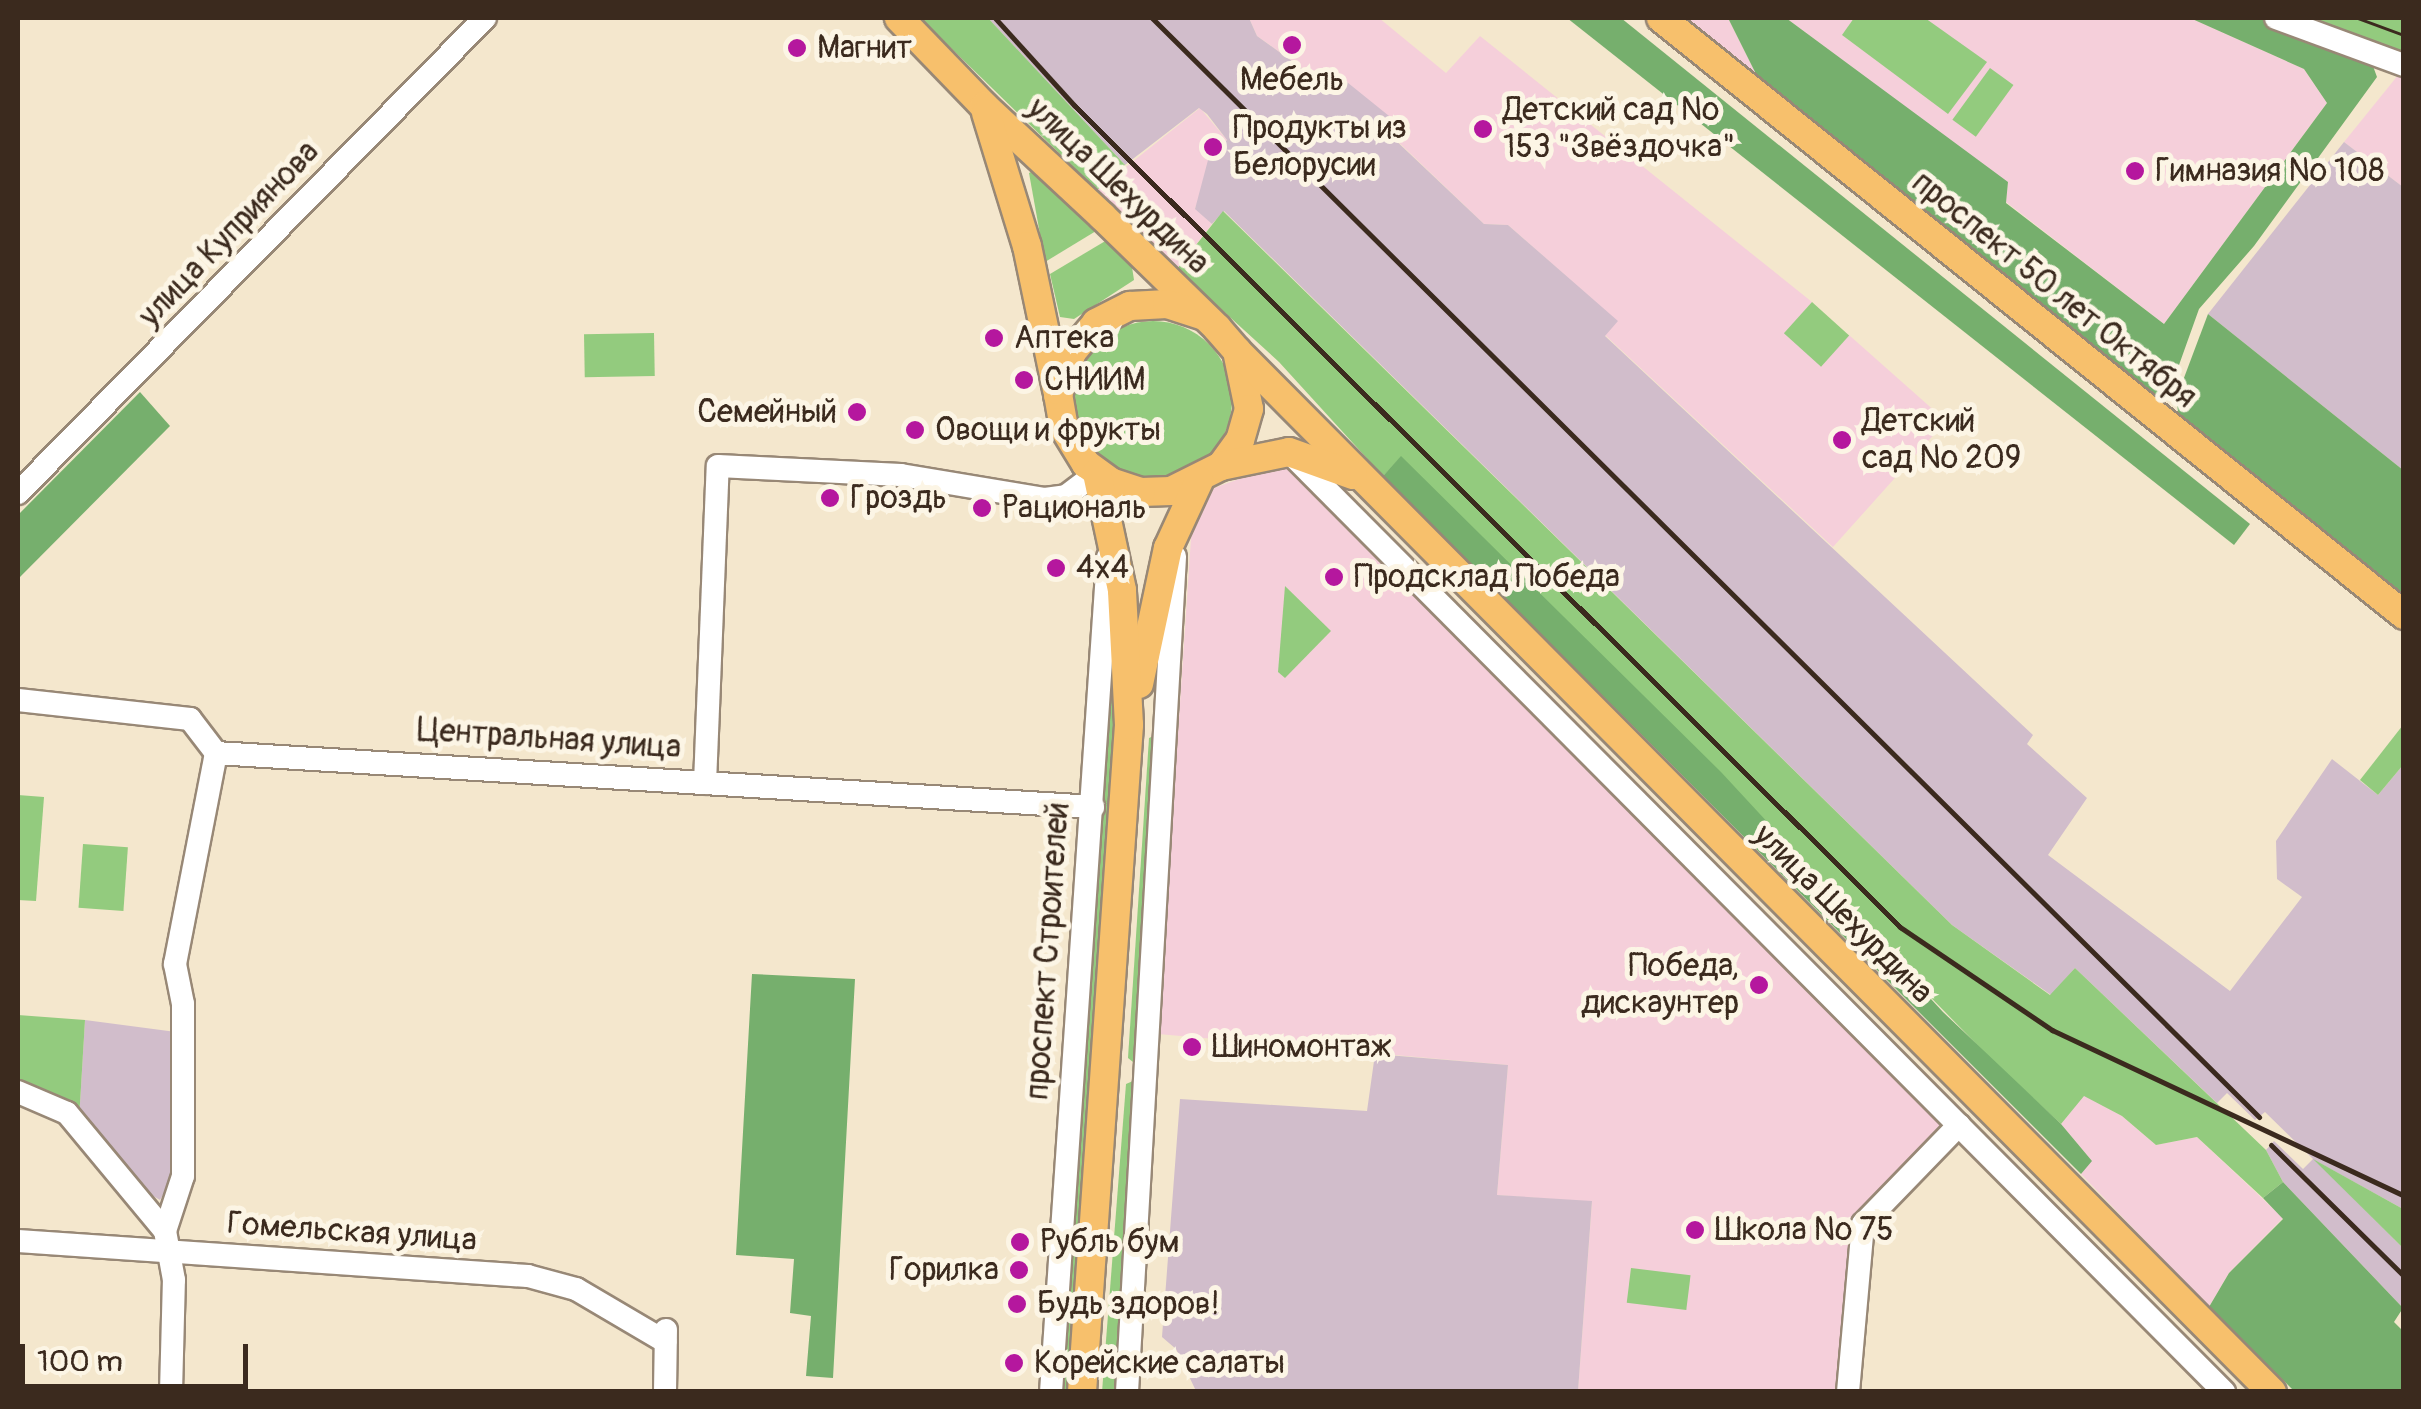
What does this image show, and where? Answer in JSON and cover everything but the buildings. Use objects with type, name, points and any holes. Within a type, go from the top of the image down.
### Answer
[{"type":"main road","name":"улица Шехурдина","points":[[899,18],[984,106],[1203,316]]},
{"type":"main road","name":"проспект 50 лет Октября","points":[[1660,18],[2404,615]]},
{"type":"main road","name":"улица Шехурдина","points":[[984,106],[1026,246],[1058,396]]},
{"type":"main road","points":[[1210,474],[1240,440],[1249,409],[1237,351],[1203,316],[1155,303],[1107,316],[1072,352],[1058,396],[1070,440],[1097,473],[1156,493],[1290,452]]},
{"type":"main road","name":"улица Шехурдина","points":[[1237,351],[2272,1392]]},
{"type":"main road","name":"улица Шехурдина","points":[[1290,452],[1368,482]]},
{"type":"main road","name":"проспект Строителей","points":[[1082,1392],[1130,725],[1122,590],[1110,514],[1097,473]]},
{"type":"main road","name":"проспект Строителей","points":[[1130,725],[1176,528],[1210,474]]},
{"type":"street","name":"улица Куприянова","points":[[18,493],[485,18]]},
{"type":"street","points":[[2276,18],[2404,65]]},
{"type":"street","points":[[1290,452],[2224,1392]]},
{"type":"street","points":[[704,783],[718,466],[901,475],[1045,499],[1066,496],[1097,473]]},
{"type":"street","name":"проспект Строителей","points":[[1051,1392],[1110,514]]},
{"type":"street","name":"проспект Строителей","points":[[1127,1392],[1176,528]]},
{"type":"street","points":[[18,700],[190,719],[216,753],[175,964],[183,1004],[183,1176],[168,1241],[172,1392]]},
{"type":"street","name":"Центральная улица","points":[[216,753],[1093,807]]},
{"type":"street","points":[[18,1092],[66,1113],[168,1241]]},
{"type":"street","points":[[1848,1392],[1862,1224],[1959,1125]]},
{"type":"street","name":"Гомельская улица","points":[[18,1241],[168,1241],[528,1276],[576,1289],[666,1334],[665,1392]]},
{"type":"shaded area","points":[[988,18],[1249,18],[1257,36],[1321,82],[1332,70],[1399,124],[1390,135],[1484,224],[1508,225],[1618,321],[1605,336],[2033,735],[2027,744],[2087,798],[2048,855],[2230,991],[2302,897],[2277,879],[2276,841],[2332,759],[2378,795],[2403,765],[2403,1209],[2316,1161],[2403,1248],[2403,1308],[2283,1182],[2266,1150],[2274,1141],[2303,1169],[2313,1159],[2265,1112],[2255,1120],[2227,1093],[2217,1103],[2075,968],[2051,995],[1952,925],[1224,211],[1212,224],[1195,209],[1208,160],[1227,140],[1207,114],[1199,108],[1125,165]]},
{"type":"shaded area","points":[[1249,18],[1379,18],[1446,73],[1480,36],[1812,302],[1785,333],[1821,364],[1849,335],[1946,421],[1833,547],[1605,335],[1617,321],[1508,225],[1484,224],[1390,134],[1398,125],[1332,71],[1322,82],[1257,36]]},
{"type":"shaded area","points":[[1681,18],[1728,18],[1758,78]]},
{"type":"shaded area","name":"Гимназия № 108","points":[[1786,18],[2190,18],[2304,69],[2327,103],[2164,324],[2006,202],[2008,183]]},
{"type":"shaded area","points":[[2399,74],[2403,74],[2403,187],[2344,142]]},
{"type":"shaded area","points":[[1200,108],[1227,140],[1195,208],[1212,224],[1177,269],[1097,190]]},
{"type":"shaded area","points":[[2344,142],[2403,187],[2403,470],[2208,314]]},
{"type":"shaded area","points":[[1278,465],[1291,469],[1949,1122],[1856,1217],[1843,1391],[1578,1391],[1592,1202],[1497,1195],[1508,1065],[1158,1034],[1192,523],[1214,488]]},
{"type":"shaded area","points":[[85,1020],[176,1032],[173,1178],[160,1200],[140,1188],[79,1120]]},
{"type":"shaded area","points":[[1375,1054],[1508,1065],[1497,1195],[1592,1201],[1578,1391],[1196,1391],[1176,1349],[1162,1337],[1180,1099],[1367,1111]]},
{"type":"shaded area","points":[[2084,1095],[2122,1116],[2156,1145],[2197,1137],[2283,1218],[2229,1273],[2209,1307],[2081,1174],[2091,1160],[2061,1124]]},
{"type":"green space","points":[[920,18],[988,18],[1125,165],[1097,190]]},
{"type":"green space","points":[[1567,18],[1621,18],[2250,524],[2234,545]]},
{"type":"green space","points":[[1728,18],[1786,18],[2008,182],[2006,203],[2164,324],[2327,103],[2304,69],[2190,18],[2261,18],[2370,58],[2377,77],[2254,246],[2199,309],[2179,365],[2165,391],[2153,395],[1758,78]]},
{"type":"green space","points":[[1854,18],[1925,18],[1987,62],[1948,114],[1842,35]]},
{"type":"green space","points":[[2292,18],[2403,18],[2403,59]]},
{"type":"green space","points":[[1990,68],[2013,85],[1976,137],[1952,120]]},
{"type":"green space","points":[[1033,171],[1096,231],[1045,262],[1029,173]]},
{"type":"green space","points":[[1223,211],[1952,925],[2050,995],[2075,968],[2266,1150],[2283,1182],[2263,1198],[2197,1137],[2156,1145],[2122,1116],[2084,1096],[2061,1124],[1997,1065],[1401,457],[1383,476],[1279,362],[1177,269]]},
{"type":"green space","points":[[1107,240],[1132,267],[1134,280],[1074,319],[1060,317],[1050,274]]},
{"type":"green space","points":[[1812,302],[1849,335],[1821,367],[1784,333]]},
{"type":"green space","points":[[2208,314],[2403,470],[2403,595],[2179,417],[2176,399]]},
{"type":"green space","points":[[1153,321],[1183,327],[1209,344],[1226,370],[1232,400],[1226,430],[1209,456],[1183,473],[1153,479],[1123,473],[1097,456],[1080,430],[1074,400],[1080,370],[1097,344],[1123,327]]},
{"type":"green space","points":[[654,333],[655,376],[585,377],[584,334]]},
{"type":"green space","points":[[140,392],[170,426],[18,579],[18,515]]},
{"type":"green space","points":[[1401,456],[1721,772],[1943,1012],[2061,1124],[2092,1161],[2081,1174],[1383,476]]},
{"type":"green space","points":[[1285,586],[1331,631],[1285,678],[1278,672]]},
{"type":"green space","points":[[1112,664],[1119,667],[1070,1391],[1059,1392]]},
{"type":"green space","points":[[2403,725],[2403,765],[2378,795],[2360,780]]},
{"type":"green space","points":[[1156,735],[1137,1061],[1133,1062],[1128,1058],[1149,738]]},
{"type":"green space","points":[[18,795],[44,797],[36,901],[18,900]]},
{"type":"green space","points":[[83,844],[128,847],[123,911],[79,908]]},
{"type":"green space","points":[[752,974],[855,979],[833,1378],[806,1376],[811,1316],[790,1313],[794,1259],[736,1255]]},
{"type":"green space","points":[[18,1015],[85,1020],[79,1120],[18,1086]]},
{"type":"green space","points":[[1133,1081],[1119,1391],[1102,1392],[1126,1084]]},
{"type":"green space","points":[[2313,1159],[2403,1209],[2403,1248]]},
{"type":"green space","points":[[2283,1182],[2403,1308],[2394,1322],[2403,1331],[2403,1391],[2294,1391],[2209,1307],[2229,1273],[2283,1219],[2263,1198]]},
{"type":"green space","points":[[1631,1268],[1691,1275],[1686,1310],[1627,1303]]},
{"type":"tram line","points":[[2358,18],[2404,35]]},
{"type":"railway","points":[[995,18],[1074,105],[1900,927],[2052,1030],[2404,1196]]},
{"type":"railway","points":[[1152,18],[2259,1117]]},
{"type":"railway","points":[[2271,1145],[2404,1276]]},
{"type":"place","name":"Мебель","points":[[1292,45]]},
{"type":"place","name":"Магнит","points":[[797,48]]},
{"type":"place","name":"Детский сад № 153 \"Звёздочка\"","points":[[1483,129]]},
{"type":"place","name":"Продукты из Белорусии","points":[[1213,147]]},
{"type":"place","name":"Гимназия № 108","points":[[2135,171]]},
{"type":"place","name":"Аптека","points":[[994,338]]},
{"type":"place","name":"СНИИМ","points":[[1024,380]]},
{"type":"place","name":"Семейный","points":[[857,412]]},
{"type":"place","name":"Овощи и фрукты","points":[[915,430]]},
{"type":"place","name":"Детский сад № 209","points":[[1842,440]]},
{"type":"place","name":"Гроздь","points":[[830,498]]},
{"type":"place","name":"Рациональ","points":[[982,508]]},
{"type":"place","name":"4x4","points":[[1056,568]]},
{"type":"place","name":"Продсклад Победа","points":[[1334,577]]},
{"type":"place","name":"Победа, дискаунтер","points":[[1759,985]]},
{"type":"place","name":"Шиномонтаж","points":[[1192,1047]]},
{"type":"place","name":"Школа № 75","points":[[1695,1230]]},
{"type":"place","name":"Рубль бум","points":[[1020,1242]]},
{"type":"place","name":"Горилка","points":[[1019,1270]]},
{"type":"place","name":"Будь здоров!","points":[[1017,1304]]},
{"type":"place","name":"Корейские салаты","points":[[1014,1363]]}]
